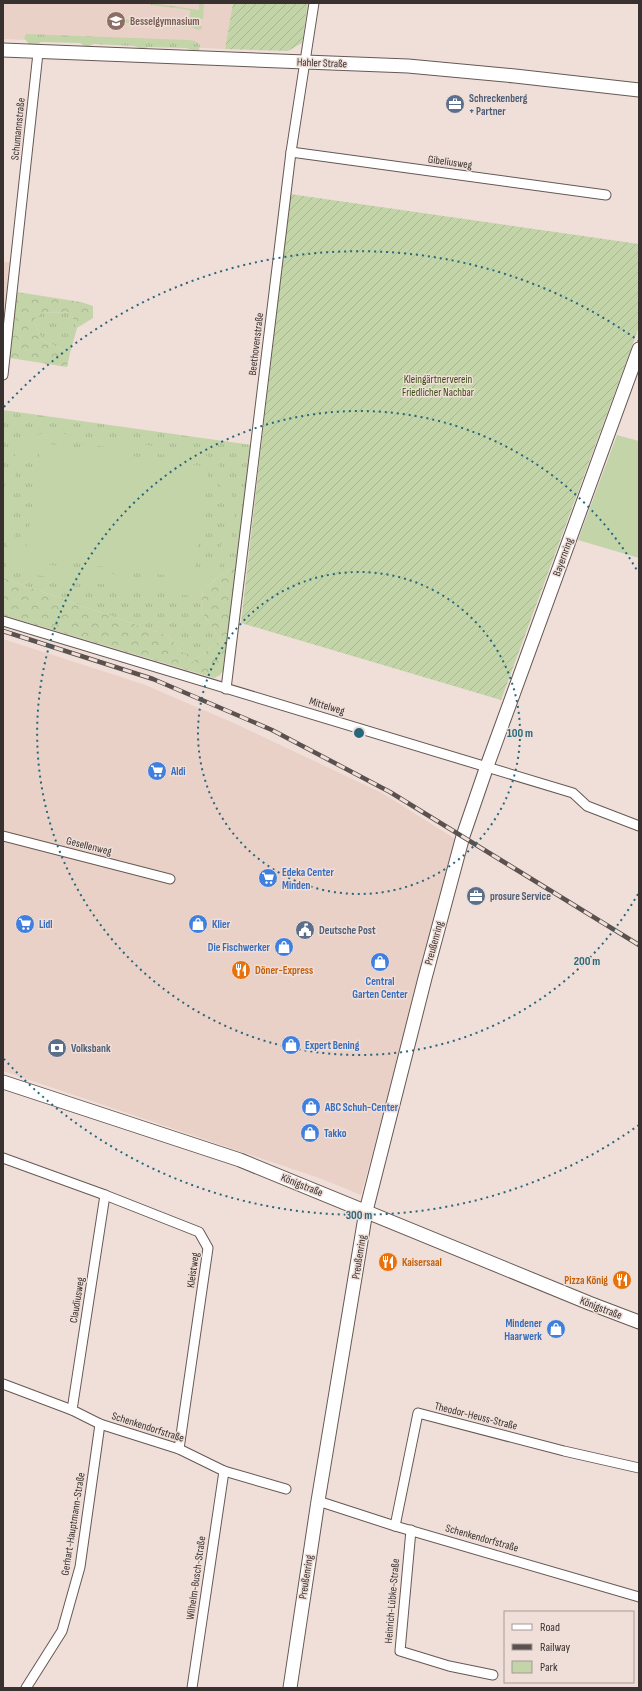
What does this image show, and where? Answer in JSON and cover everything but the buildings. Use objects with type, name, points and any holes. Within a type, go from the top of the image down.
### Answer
[{"type":"street","name":"Beethovenstraße","points":[[226,689],[291,152],[314,3]]},
{"type":"street","name":"Hahler Straße","points":[[3,50],[38,53],[408,66],[639,90]]},
{"type":"street","name":"Schumannstraße","points":[[3,374],[38,53]]},
{"type":"street","name":"Gibeliusweg","points":[[291,152],[606,195]]},
{"type":"street","name":"Bayernring","points":[[487,766],[639,349]]},
{"type":"street","name":"Mittelweg","points":[[3,621],[573,793],[586,806],[639,826]]},
{"type":"street","name":"Preußenring","points":[[290,1688],[318,1501],[366,1211],[398,1080],[463,836],[487,766]]},
{"type":"street","name":"Gesellenweg","points":[[3,836],[170,879]]},
{"type":"street","name":"Königstraße","points":[[3,1082],[240,1160],[588,1303],[639,1322]]},
{"type":"street","name":"Kleistweg","points":[[3,1158],[105,1195],[199,1232],[208,1248],[179,1449]]},
{"type":"street","name":"Claudiusweg","points":[[72,1410],[105,1195]]},
{"type":"street","name":"Schenkendorfstraße","points":[[3,1384],[72,1410],[100,1424],[179,1449],[224,1471],[286,1489]]},
{"type":"street","name":"Theodor-Heuss-Straße","points":[[395,1526],[418,1413],[564,1451],[639,1468]]},
{"type":"street","name":"Gerhart-Hauptmann-Straße","points":[[26,1688],[62,1631],[80,1567],[100,1424]]},
{"type":"street","name":"Wilhelm-Busch-Straße","points":[[192,1688],[224,1471]]},
{"type":"street","name":"Schenkendorfstraße","points":[[318,1501],[395,1526],[639,1597]]},
{"type":"street","name":"Heinrich-Lübke-Straße","points":[[411,1530],[400,1651],[449,1666],[493,1675]]},
{"type":"shaded area","name":"Besselgymnasium","points":[[3,3],[233,3],[225,49],[3,39]]},
{"type":"shaded area","points":[[3,262],[12,262],[3,340]]},
{"type":"shaded area","points":[[3,639],[143,684],[234,723],[382,793],[457,840],[361,1195],[322,1179],[3,1071]]},
{"type":"green space","points":[[151,3],[199,10],[200,3],[204,3],[203,19],[190,18],[190,10],[151,5]]},
{"type":"green space","points":[[233,3],[308,3],[302,43],[288,51],[225,49]]},
{"type":"green space","points":[[117,18],[167,25],[169,21],[199,24],[202,26],[202,29],[198,30],[190,27],[139,25],[118,21]]},
{"type":"green space","points":[[26,34],[188,40],[195,41],[200,45],[199,50],[195,51],[186,48],[148,47],[143,49],[134,46],[94,44],[84,46],[80,43],[41,42],[37,45],[29,44],[24,38]]},
{"type":"green space","name":"Kleingärtnerverein Friedlicher Nachbar","points":[[290,194],[639,244],[639,327],[501,700],[241,623]]},
{"type":"green space","points":[[17,292],[81,302],[93,306],[93,318],[77,328],[71,313],[42,312],[34,320],[42,340],[70,353],[67,367],[10,358]]},
{"type":"green space","points":[[42,312],[71,313],[77,328],[70,353],[42,340],[34,320]]},
{"type":"green space","points":[[3,410],[252,445],[237,564],[203,589],[201,611],[221,640],[192,662],[168,636],[3,578]]},
{"type":"green space","points":[[50,432],[199,452],[217,463],[226,476],[231,492],[234,509],[233,527],[229,545],[223,561],[213,575],[201,585],[199,597],[6,571],[8,559],[17,560],[12,555],[6,543],[4,531],[3,499],[5,486],[12,461],[18,450],[27,441],[37,435]],"holes":[[[47,439],[197,459],[210,468],[218,481],[224,497],[226,514],[220,550],[213,564],[203,576],[193,582],[174,583],[31,562],[21,551],[14,535],[11,516],[11,496],[15,477],[22,460],[33,446]]]},
{"type":"green space","points":[[617,435],[639,441],[639,558],[578,540]]},
{"type":"green space","points":[[41,443],[209,467],[193,579],[25,556]]},
{"type":"green space","points":[[237,564],[223,670],[220,675],[214,678],[3,615],[3,578],[168,636],[192,662],[221,640],[201,611],[203,589]]},
{"type":"railway","points":[[3,631],[153,679],[272,730],[390,792],[639,945]]},
{"type":"place","name":"Besselgymnasium","points":[[116,21]]},
{"type":"place","name":"Schreckenberg + Partner","points":[[455,104]]},
{"type":"place","name":"Aldi","points":[[157,771]]},
{"type":"place","name":"Edeka Center Minden","points":[[268,878]]},
{"type":"place","name":"prosure Service","points":[[476,896]]},
{"type":"place","name":"Lidl","points":[[25,924]]},
{"type":"place","name":"Klier","points":[[198,924]]},
{"type":"place","name":"Deutsche Post","points":[[305,930]]},
{"type":"place","name":"Die Fischwerker","points":[[284,947]]},
{"type":"place","name":"Central Garten Center","points":[[380,962]]},
{"type":"place","name":"Döner-Express","points":[[241,970]]},
{"type":"place","name":"Expert Bening","points":[[291,1045]]},
{"type":"place","name":"Volksbank","points":[[57,1048]]},
{"type":"place","name":"ABC Schuh-Center","points":[[311,1107]]},
{"type":"place","name":"Takko","points":[[310,1133]]},
{"type":"place","name":"Kaisersaal","points":[[388,1262]]},
{"type":"place","name":"Pizza König","points":[[622,1280]]},
{"type":"place","name":"Mindener Haarwerk","points":[[556,1329]]}]
